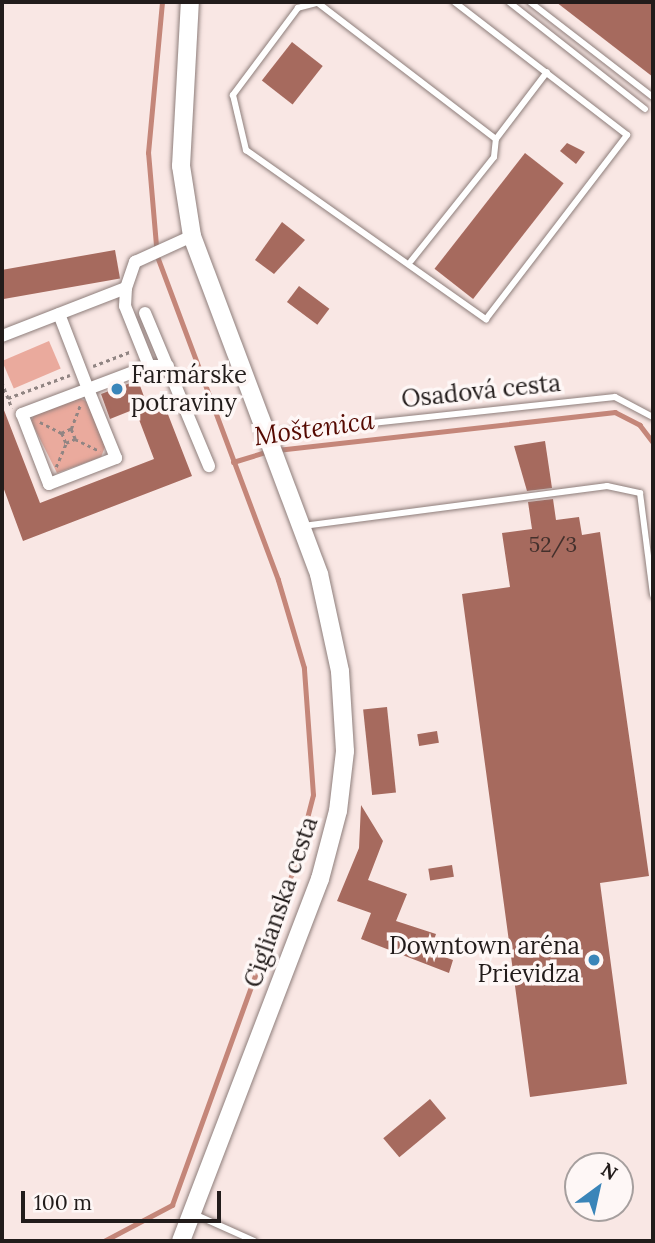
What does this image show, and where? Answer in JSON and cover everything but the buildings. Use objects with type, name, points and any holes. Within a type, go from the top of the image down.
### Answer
[{"type":"street","name":"Ciglianska cesta","points":[[181,1241],[320,879],[338,811],[345,751],[340,671],[302,526],[192,236],[181,166],[190,2]]},
{"type":"street","points":[[149,366],[125,306],[126,288],[135,261],[148,252],[192,236]]},
{"type":"street","points":[[2,336],[126,288]]},
{"type":"street","points":[[145,313],[209,466]]},
{"type":"street","points":[[59,314],[88,389],[116,458],[49,484],[22,414],[88,389],[149,366],[168,366]]},
{"type":"lane","points":[[454,2],[627,135],[486,319],[411,261],[362,237],[246,150],[233,95],[298,8],[319,3],[496,139]]},
{"type":"lane","points":[[509,2],[645,109]]},
{"type":"lane","points":[[530,2],[653,97]]},
{"type":"lane","points":[[411,261],[494,157],[496,139],[547,72]]},
{"type":"lane","name":"Osadová cesta","points":[[271,446],[615,397],[653,417]]},
{"type":"lane","points":[[302,526],[607,486],[640,493],[653,595]]},
{"type":"lane","points":[[192,1214],[254,1241]]},
{"type":"path","points":[[49,484],[66,443],[64,430],[74,432],[75,439]]},
{"type":"path","points":[[66,443],[75,439],[116,458]]},
{"type":"shaded area","points":[[49,341],[61,369],[14,389],[2,361]]},
{"type":"shaded area","points":[[79,398],[88,402],[105,447],[101,457],[57,473],[31,421],[35,414]]},
{"type":"waterway","points":[[104,1241],[172,1205],[295,865],[313,795],[304,668],[278,580],[157,257],[148,153],[162,2]]},
{"type":"waterway","name":"Moštenica","points":[[277,450],[615,412],[640,425],[653,442]]},
{"type":"waterway","name":"Moštenica","points":[[233,462],[269,451]]},
{"type":"place","name":"Farmárske potraviny","points":[[117,389]]},
{"type":"place","name":"Downtown aréna Prievidza","points":[[594,960]]}]
